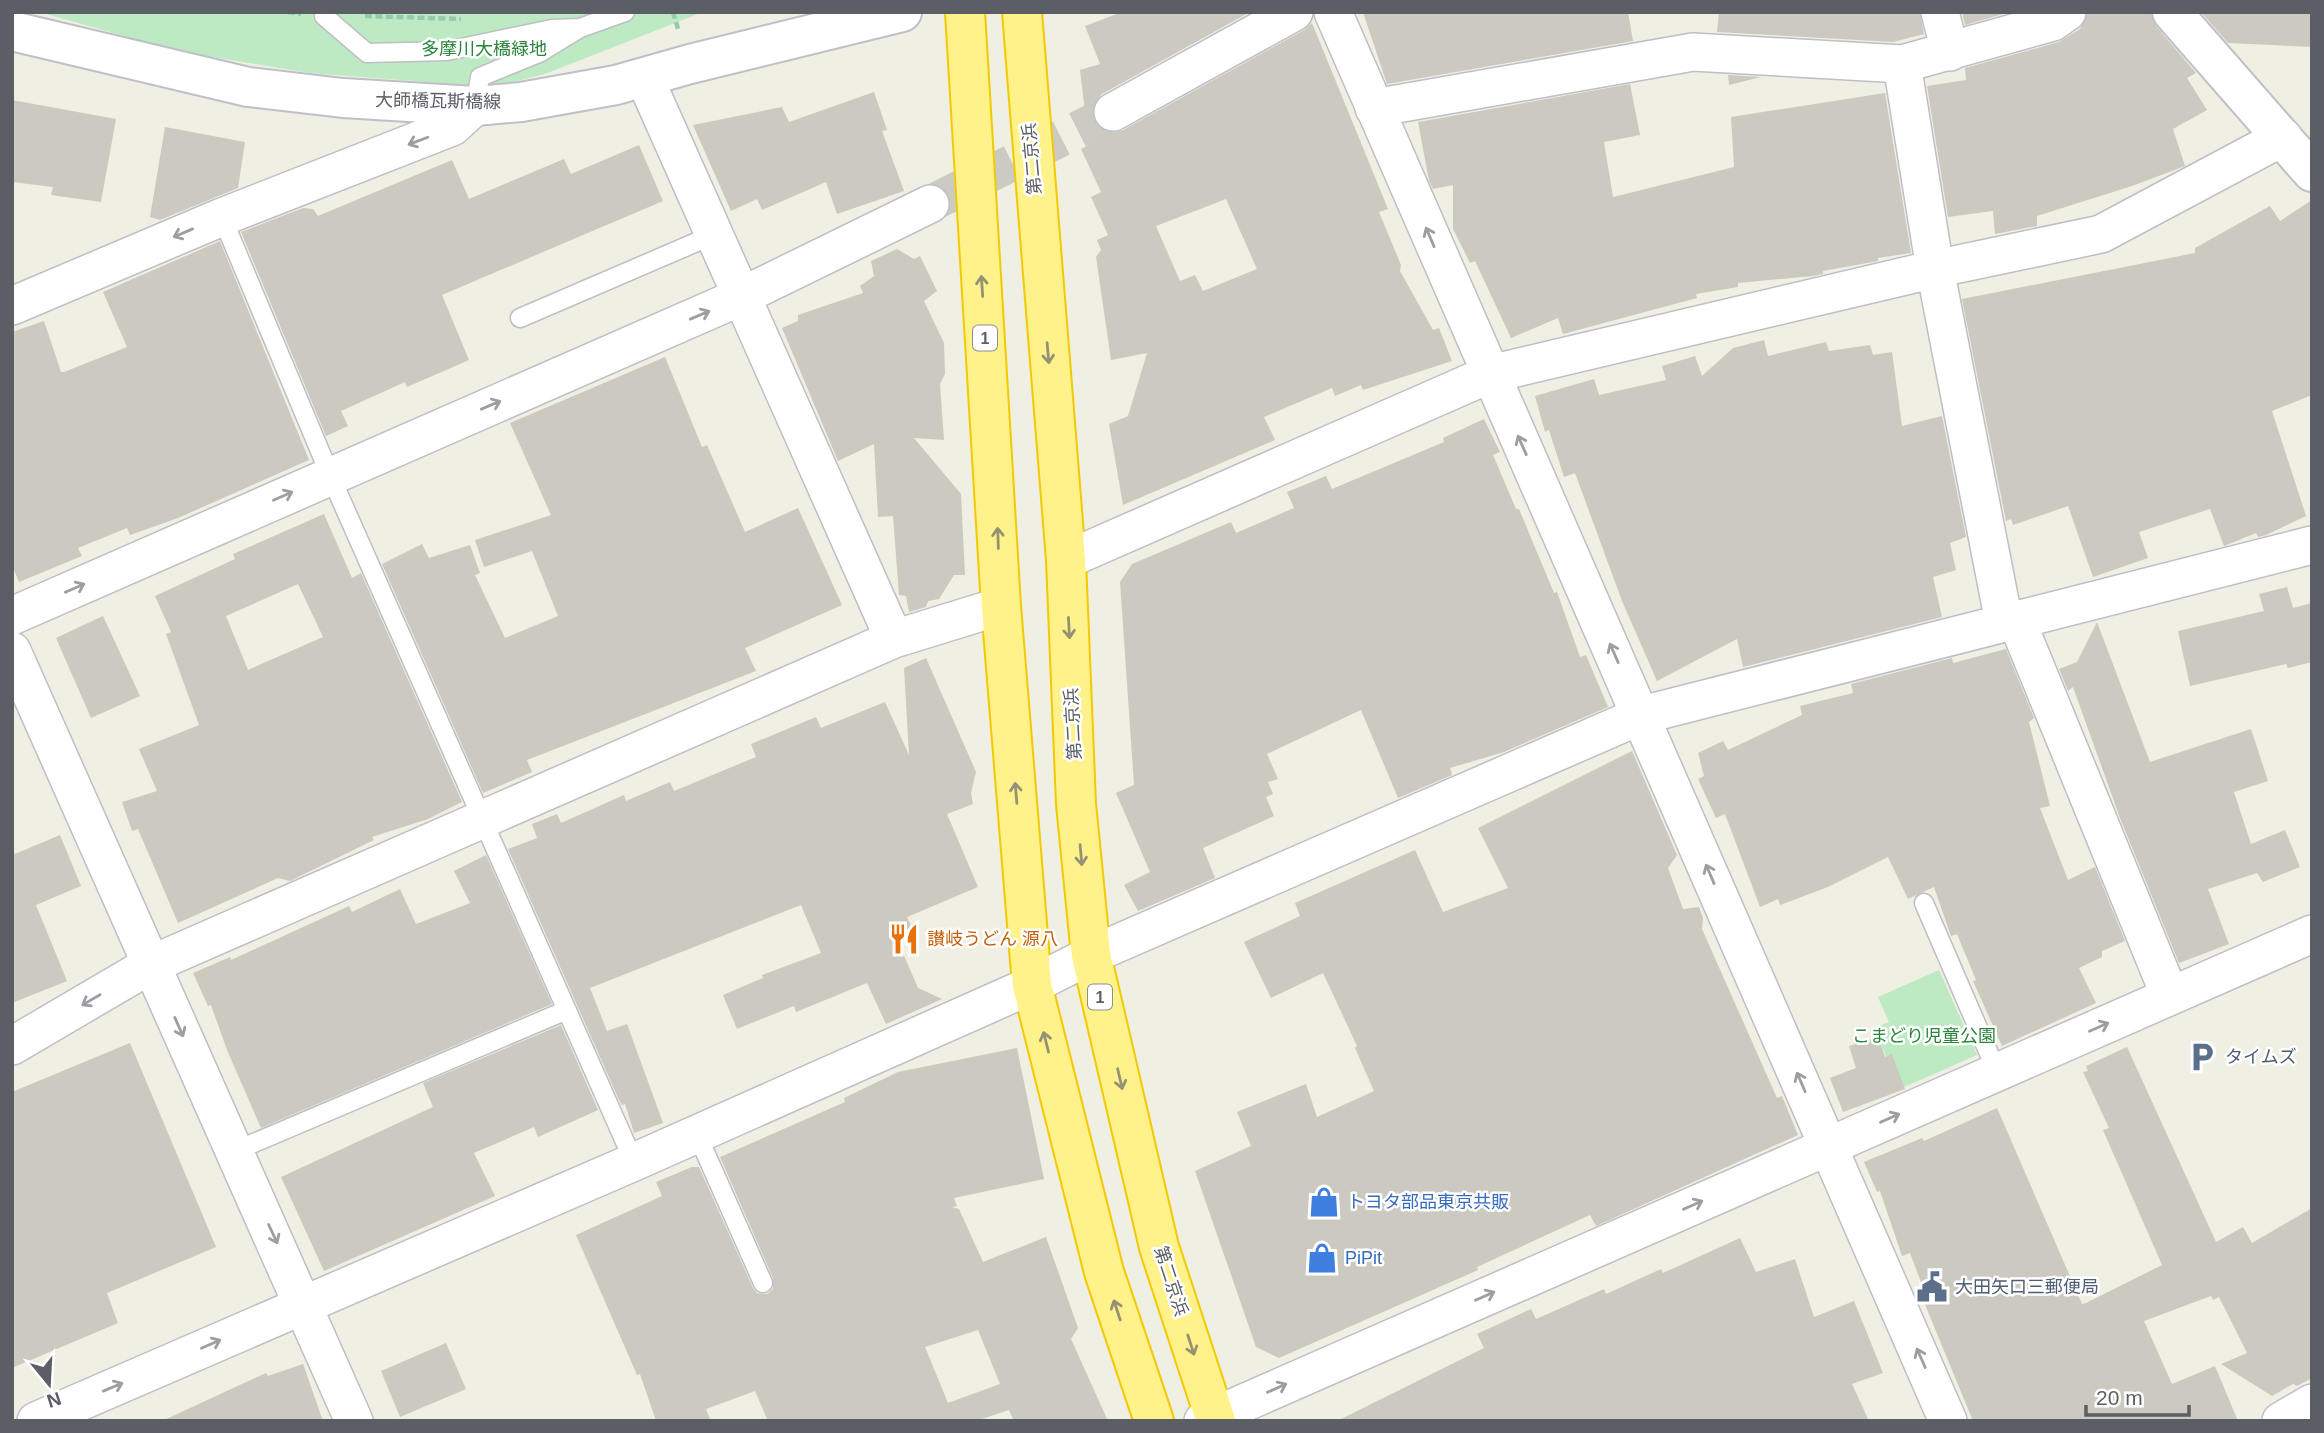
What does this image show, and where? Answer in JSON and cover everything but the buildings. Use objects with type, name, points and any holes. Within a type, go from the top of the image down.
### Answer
[{"type":"highway","name":"1","points":[[965,12],[1001,606],[1032,985],[1104,1272],[1154,1421]]},
{"type":"highway","name":"第二京浜","points":[[1022,12],[1024,65],[1066,560],[1076,804],[1091,956],[1159,1247],[1211,1419]]},
{"type":"street","name":"大師橋瓦斯橋線","points":[[12,31],[248,87],[343,98],[475,106],[564,95],[645,79],[690,64],[902,12]]},
{"type":"street","points":[[1113,112],[1294,12]]},
{"type":"street","points":[[1333,12],[1948,1421]]},
{"type":"street","points":[[1940,12],[1950,52]]},
{"type":"street","points":[[1374,108],[1693,52],[1902,64],[2053,22],[2067,12]]},
{"type":"street","points":[[2172,12],[2312,172]]},
{"type":"street","points":[[1902,64],[1936,269],[2010,620],[2170,996]]},
{"type":"street","points":[[645,79],[894,639]]},
{"type":"street","points":[[12,306],[222,217],[452,127],[475,106]]},
{"type":"street","points":[[1066,560],[1490,374],[1936,269],[2101,234],[2283,137]]},
{"type":"street","points":[[12,616],[740,297],[930,204]]},
{"type":"street","points":[[36,1421],[697,1135],[1091,956],[1642,715],[2312,545]]},
{"type":"street","points":[[12,1046],[150,965],[894,639],[1001,606]]},
{"type":"street","points":[[12,651],[51,766],[150,965],[304,1304],[354,1421]]},
{"type":"street","points":[[1211,1419],[2312,934]]},
{"type":"street","points":[[2281,1421],[2312,1403]]},
{"type":"lane","points":[[475,106],[480,77],[539,53],[580,28],[625,12]]},
{"type":"lane","points":[[324,16],[367,53],[447,51],[552,29],[580,28]]},
{"type":"lane","points":[[222,217],[330,475],[485,818],[634,1162]]},
{"type":"lane","points":[[520,318],[713,235]]},
{"type":"lane","points":[[1924,903],[1997,1072]]},
{"type":"lane","points":[[235,1151],[567,1010]]},
{"type":"lane","points":[[697,1135],[763,1283]]},
{"type":"path","points":[[324,16],[468,19]]},
{"type":"green space","name":"多摩川大橋緑地","points":[[39,12],[703,12],[545,74],[493,87],[309,73],[177,51]]},
{"type":"green space","name":"こまどり児童公園","points":[[1939,970],[1977,1055],[1900,1089],[1874,1028],[1889,1022],[1878,997]]},
{"type":"tunnel","points":[[930,204],[1113,112]]},
{"type":"place","name":"讃岐うどん 源八","points":[[904,939]]},
{"type":"place","name":"タイムズ","points":[[2202,1057]]},
{"type":"place","name":"トヨタ部品東京共販","points":[[1324,1202]]},
{"type":"place","name":"PiPit","points":[[1322,1258]]},
{"type":"place","name":"大田矢口三郵便局","points":[[1932,1287]]}]
